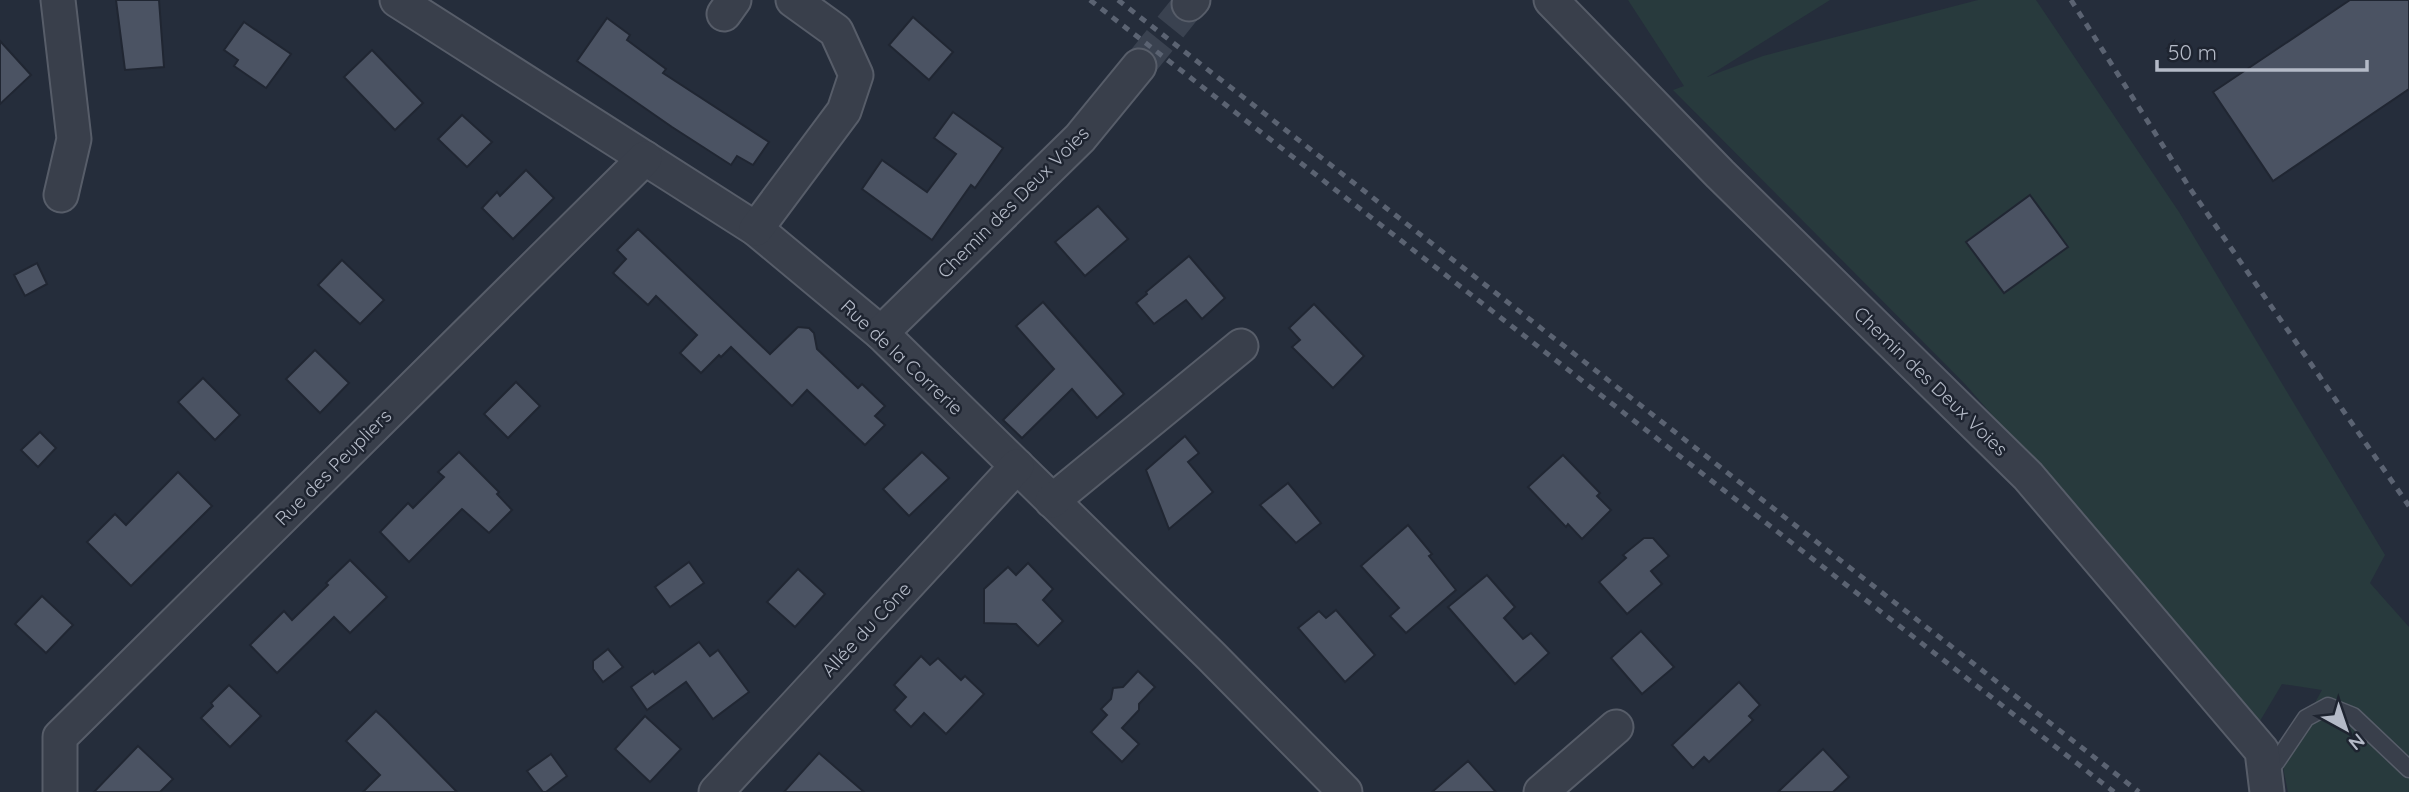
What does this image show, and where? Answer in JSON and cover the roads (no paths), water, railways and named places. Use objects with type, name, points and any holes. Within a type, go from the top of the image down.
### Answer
[{"type":"street","points":[[58,0],[74,139],[61,195]]},
{"type":"street","name":"Rue de la Correrie","points":[[397,0],[756,229],[881,333],[1211,656],[1345,792]]},
{"type":"street","points":[[756,229],[844,111],[856,75],[836,31],[793,0]]},
{"type":"street","name":"Chemin des Deux Voies","points":[[1551,0],[1720,174],[2028,476],[2262,751],[2266,783]]},
{"type":"street","name":"Chemin des Deux Voies","points":[[881,333],[1080,138],[1139,66]]},
{"type":"street","name":"Rue des Peupliers","points":[[60,792],[60,737],[645,159]]},
{"type":"street","points":[[1052,501],[1241,346]]},
{"type":"street","name":"Allée du Cône","points":[[716,792],[1017,466]]},
{"type":"street","points":[[1541,792],[1616,727]]},
{"type":"lane","points":[[2266,783],[2277,761],[2306,718],[2328,706],[2353,716],[2409,769]]},
{"type":"tunnel","points":[[1139,66],[1189,4]]},
{"type":"railway","points":[[1090,0],[2114,792]]},
{"type":"railway","points":[[1118,0],[2139,792]]},
{"type":"railway","points":[[2071,0],[2191,190],[2409,506]]}]
